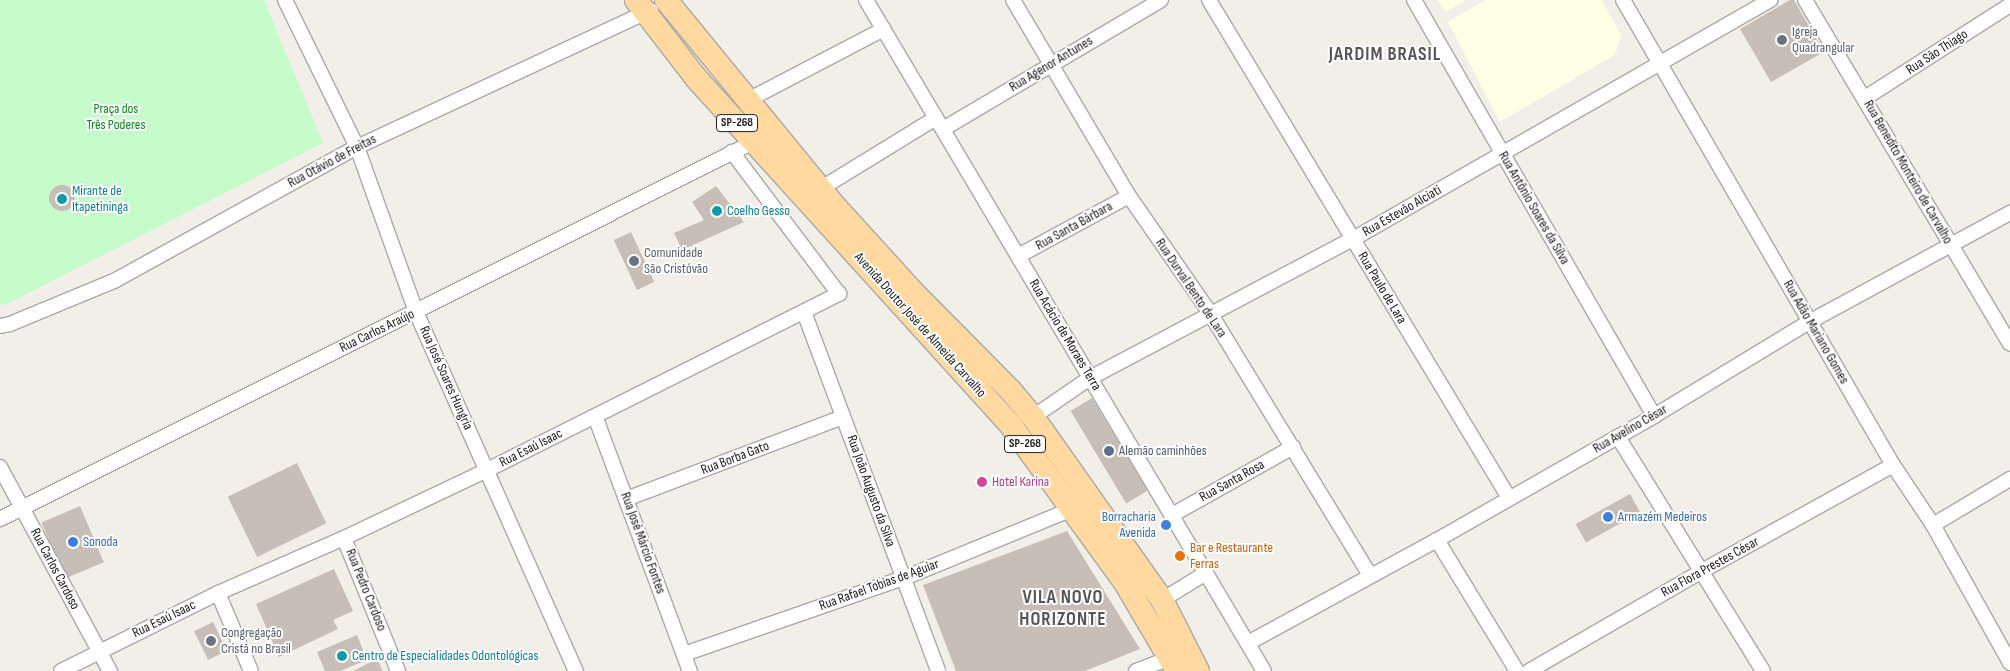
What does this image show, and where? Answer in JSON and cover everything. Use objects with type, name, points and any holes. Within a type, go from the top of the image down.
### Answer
[{"type":"main road","name":"Avenida Doutor José de Almeida Carvalho","points":[[666,1],[820,189],[914,293],[1011,391],[1033,417],[1162,600],[1198,671]]},
{"type":"main road","name":"Avenida Doutor José de Almeida Carvalho","points":[[641,7],[696,78],[1012,427],[1124,581],[1173,664]]},
{"type":"street","name":"Rua José Soares Hungria","points":[[285,0],[357,146],[416,312],[576,671]]},
{"type":"street","name":"Rua Acácio de Moraes Terra","points":[[866,0],[1264,671]]},
{"type":"street","name":"Rua Durval Bento de Lara","points":[[1013,0],[1129,196],[1210,313],[1370,575]]},
{"type":"street","name":"Rua Agenor Antunes","points":[[820,189],[1051,64],[1161,0]]},
{"type":"street","name":"Rua Paulo de Lara","points":[[1209,0],[1509,498]]},
{"type":"street","name":"Rua Antônio Soares da Silva","points":[[1414,0],[1654,416]]},
{"type":"street","name":"Rua Adão Mariano Gomes","points":[[1623,0],[1893,465],[1933,525],[2010,663]]},
{"type":"street","name":"Rua Estevão Alciati","points":[[1033,417],[1090,378],[1353,239],[1770,0]]},
{"type":"street","name":"Rua Benedito Monteiro de Carvalho","points":[[1805,0],[2010,344]]},
{"type":"street","name":"Rua Otávio de Freitas","points":[[3,324],[114,281],[357,146],[641,7],[666,1]]},
{"type":"street","name":"Rua São Thiago","points":[[1865,98],[2010,5]]},
{"type":"street","points":[[748,100],[884,30]]},
{"type":"street","name":"Rua Carlos Araújo","points":[[0,519],[754,142]]},
{"type":"street","name":"Rua Esaú Isaac","points":[[61,671],[99,650],[218,593],[344,538],[487,470],[839,294],[732,152]]},
{"type":"street","name":"Rua Santa Bárbara","points":[[1018,256],[1129,196]]},
{"type":"street","name":"Rua Avelino César","points":[[1248,643],[1437,540],[1654,416],[1809,322],[2010,213]]},
{"type":"street","name":"Rua João Augusto da Silva","points":[[804,312],[938,671]]},
{"type":"street","name":"Rua José Márcio Fontes","points":[[595,416],[690,671]]},
{"type":"street","name":"Rua Borba Gato","points":[[626,499],[844,417]]},
{"type":"street","points":[[1618,436],[1763,671]]},
{"type":"street","name":"Rua Santa Rosa","points":[[1172,515],[1293,447]]},
{"type":"street","name":"Rua Flora Prestes César","points":[[1529,671],[1702,571],[1893,465]]},
{"type":"street","name":"Rua Carlos Cardoso","points":[[0,467],[110,671]]},
{"type":"street","points":[[1933,525],[2010,479]]},
{"type":"street","name":"Rua Rafael Tobias de Aguiar","points":[[684,654],[904,578],[1072,509]]},
{"type":"street","name":"Rua Pedro Cardoso","points":[[344,538],[398,671]]},
{"type":"street","points":[[1437,540],[1517,671]]},
{"type":"street","points":[[1162,600],[1206,573]]},
{"type":"street","points":[[218,593],[251,671]]},
{"type":"street","points":[[1136,671],[1173,664]]},
{"type":"shaded area","points":[[1438,0],[1466,0],[1446,12]]},
{"type":"shaded area","points":[[1485,0],[1602,0],[1621,35],[1618,47],[1614,55],[1500,122],[1448,22]]},
{"type":"green space","name":"Praça dos Três Poderes","points":[[0,0],[264,0],[323,143],[7,304],[0,305]]},
{"type":"building","name":"Igreja Quadrangular","points":[[1790,0],[1794,0],[1824,52],[1771,82],[1740,29]]},
{"type":"building","name":"Mirante de Itapetininga","points":[[62,185],[71,189],[75,198],[71,207],[62,211],[53,207],[49,198],[53,189]]},
{"type":"building","name":"Coelho Gesso","points":[[716,186],[744,222],[682,250],[674,233],[704,220],[692,202]]},
{"type":"building","name":"Comunidade São Cristóvão","points":[[631,232],[654,282],[637,290],[614,240]]},
{"type":"building","name":"Alemão caminhões","points":[[1092,398],[1148,491],[1126,503],[1071,411]]},
{"type":"building","points":[[297,463],[326,523],[257,557],[228,497]]},
{"type":"building","name":"Armazém Medeiros","points":[[1630,494],[1640,512],[1586,542],[1576,524]]},
{"type":"building","name":"Sonoda","points":[[80,506],[104,562],[65,579],[41,522]]},
{"type":"building","points":[[1067,531],[1140,649],[1085,671],[956,671],[923,585]]},
{"type":"building","points":[[334,569],[353,611],[333,620],[338,629],[279,657],[256,604]]},
{"type":"building","name":"Congregação Cristã no Brasil","points":[[213,622],[227,651],[208,660],[194,631]]},
{"type":"building","name":"Centro de Especialidades Odontológicas","points":[[357,635],[367,660],[340,671],[325,671],[317,652]]},
{"type":"building","points":[[377,659],[383,671],[353,671]]},
{"type":"place","name":"Igreja Quadrangular","points":[[1782,40]]},
{"type":"place","name":"Mirante de Itapetininga","points":[[62,199]]},
{"type":"place","name":"Coelho Gesso","points":[[717,211]]},
{"type":"place","name":"Comunidade São Cristóvão","points":[[634,261]]},
{"type":"place","name":"Alemão caminhões","points":[[1109,451]]},
{"type":"place","name":"Hotel Karina","points":[[982,482]]},
{"type":"place","name":"Armazém Medeiros","points":[[1608,517]]},
{"type":"place","name":"Borracharia Avenida","points":[[1166,525]]},
{"type":"place","name":"Sonoda","points":[[73,542]]},
{"type":"place","name":"Bar e Restaurante Ferras","points":[[1180,556]]},
{"type":"place","name":"Congregação Cristã no Brasil","points":[[211,641]]},
{"type":"place","name":"Centro de Especialidades Odontológicas","points":[[342,656]]},
{"type":"district","name":"JARDIM BRASIL","points":[[1385,55]]},
{"type":"district","name":"VILA NOVO HORIZONTE","points":[[1063,609]]}]
